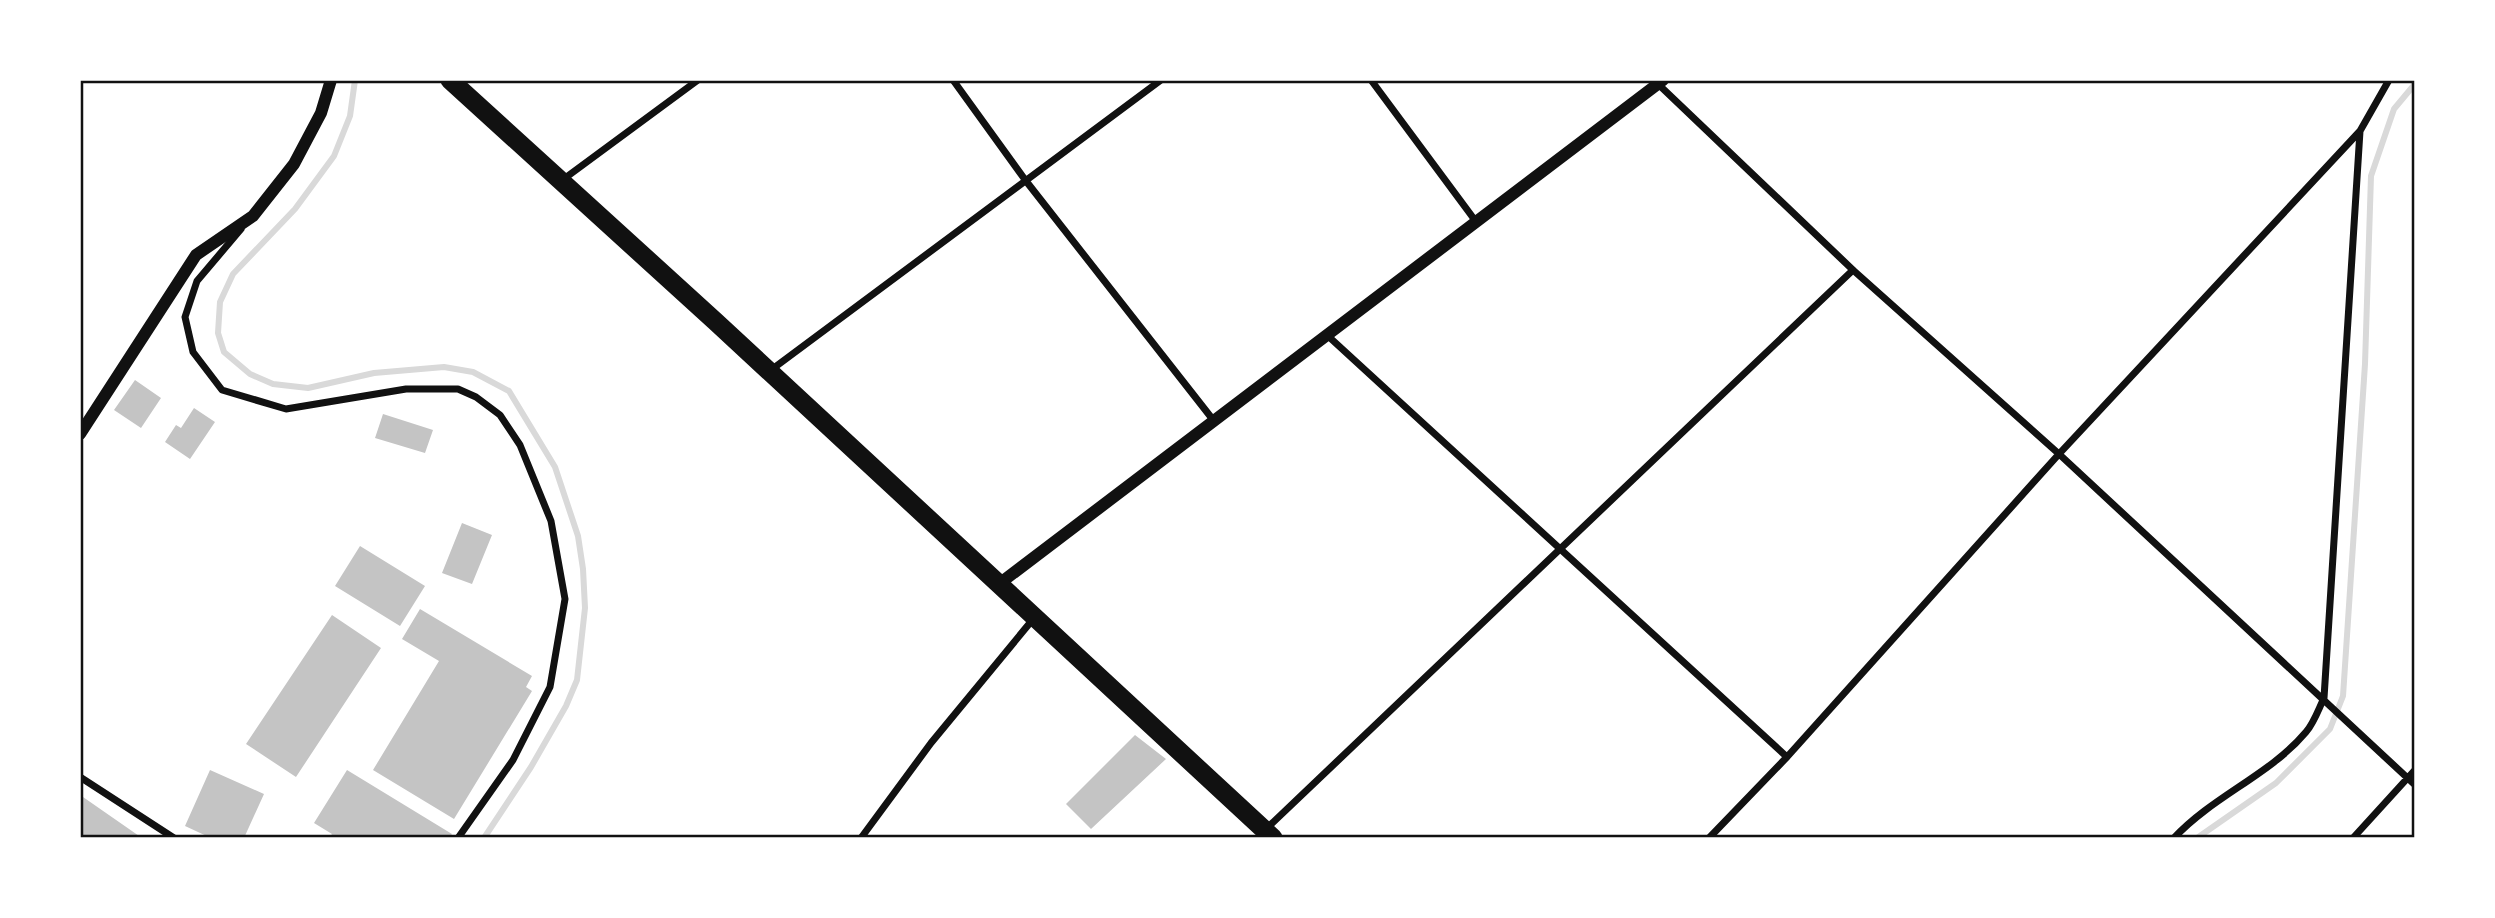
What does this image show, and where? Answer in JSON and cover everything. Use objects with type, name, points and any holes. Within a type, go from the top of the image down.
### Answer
[{"type":"highway","points":[[450,80],[1269,834]]},
{"type":"street","points":[[331,80],[321,113],[294,164],[197,281],[185,317],[192,352],[222,390],[286,409],[407,389],[458,389],[476,397],[500,415],[520,445],[551,522],[565,598],[550,687],[513,760],[458,838]]},
{"type":"street","points":[[560,181],[698,80]]},
{"type":"street","points":[[953,80],[1026,181],[1214,421]]},
{"type":"street","points":[[769,371],[1161,80]]},
{"type":"street","points":[[1371,80],[1477,223]]},
{"type":"street","points":[[1709,838],[1787,757],[2059,454],[2360,131],[2389,80]]},
{"type":"street","points":[[999,584],[1661,82],[1853,270],[2059,454],[2411,781]]},
{"type":"street","points":[[2174,838],[2192,819],[2275,760],[2308,731],[2324,698],[2360,131]]},
{"type":"street","points":[[80,434],[196,255],[253,216]]},
{"type":"street","points":[[1269,834],[1561,549],[1853,270]]},
{"type":"street","points":[[1328,336],[1787,757]]},
{"type":"street","points":[[861,838],[931,743],[1035,617]]},
{"type":"street","points":[[2353,838],[2411,781],[2414,771]]},
{"type":"street","points":[[80,777],[174,838]]},
{"type":"building","points":[[135,380],[161,398],[141,428],[114,410]]},
{"type":"building","points":[[194,408],[215,422],[190,459],[165,442],[176,425],[181,428]]},
{"type":"building","points":[[383,414],[433,430],[425,453],[375,438]]},
{"type":"building","points":[[462,523],[492,535],[472,584],[442,573]]},
{"type":"building","points":[[360,546],[425,586],[400,626],[335,586]]},
{"type":"building","points":[[420,609],[532,676],[526,687],[532,691],[454,819],[373,770],[439,661],[402,639]]},
{"type":"building","points":[[332,615],[381,648],[296,777],[246,744]]},
{"type":"building","points":[[1135,735],[1166,759],[1091,829],[1066,804]]},
{"type":"building","points":[[210,770],[264,794],[244,838],[211,838],[185,826]]},
{"type":"building","points":[[347,770],[452,834],[449,838],[329,838],[332,834],[314,823]]},
{"type":"building","points":[[83,797],[142,838],[80,838]]},
{"type":"waterway","points":[[355,80],[350,116],[334,156],[295,209],[233,274],[220,302],[218,333],[224,352],[250,374],[273,384],[308,388],[374,373],[444,367],[473,372],[509,391],[555,467],[578,536],[583,569],[585,608],[577,680],[566,706],[531,767],[484,838]]},
{"type":"waterway","points":[[2197,838],[2276,783],[2330,729],[2343,696],[2365,364],[2371,176],[2394,109],[2414,85]]}]
